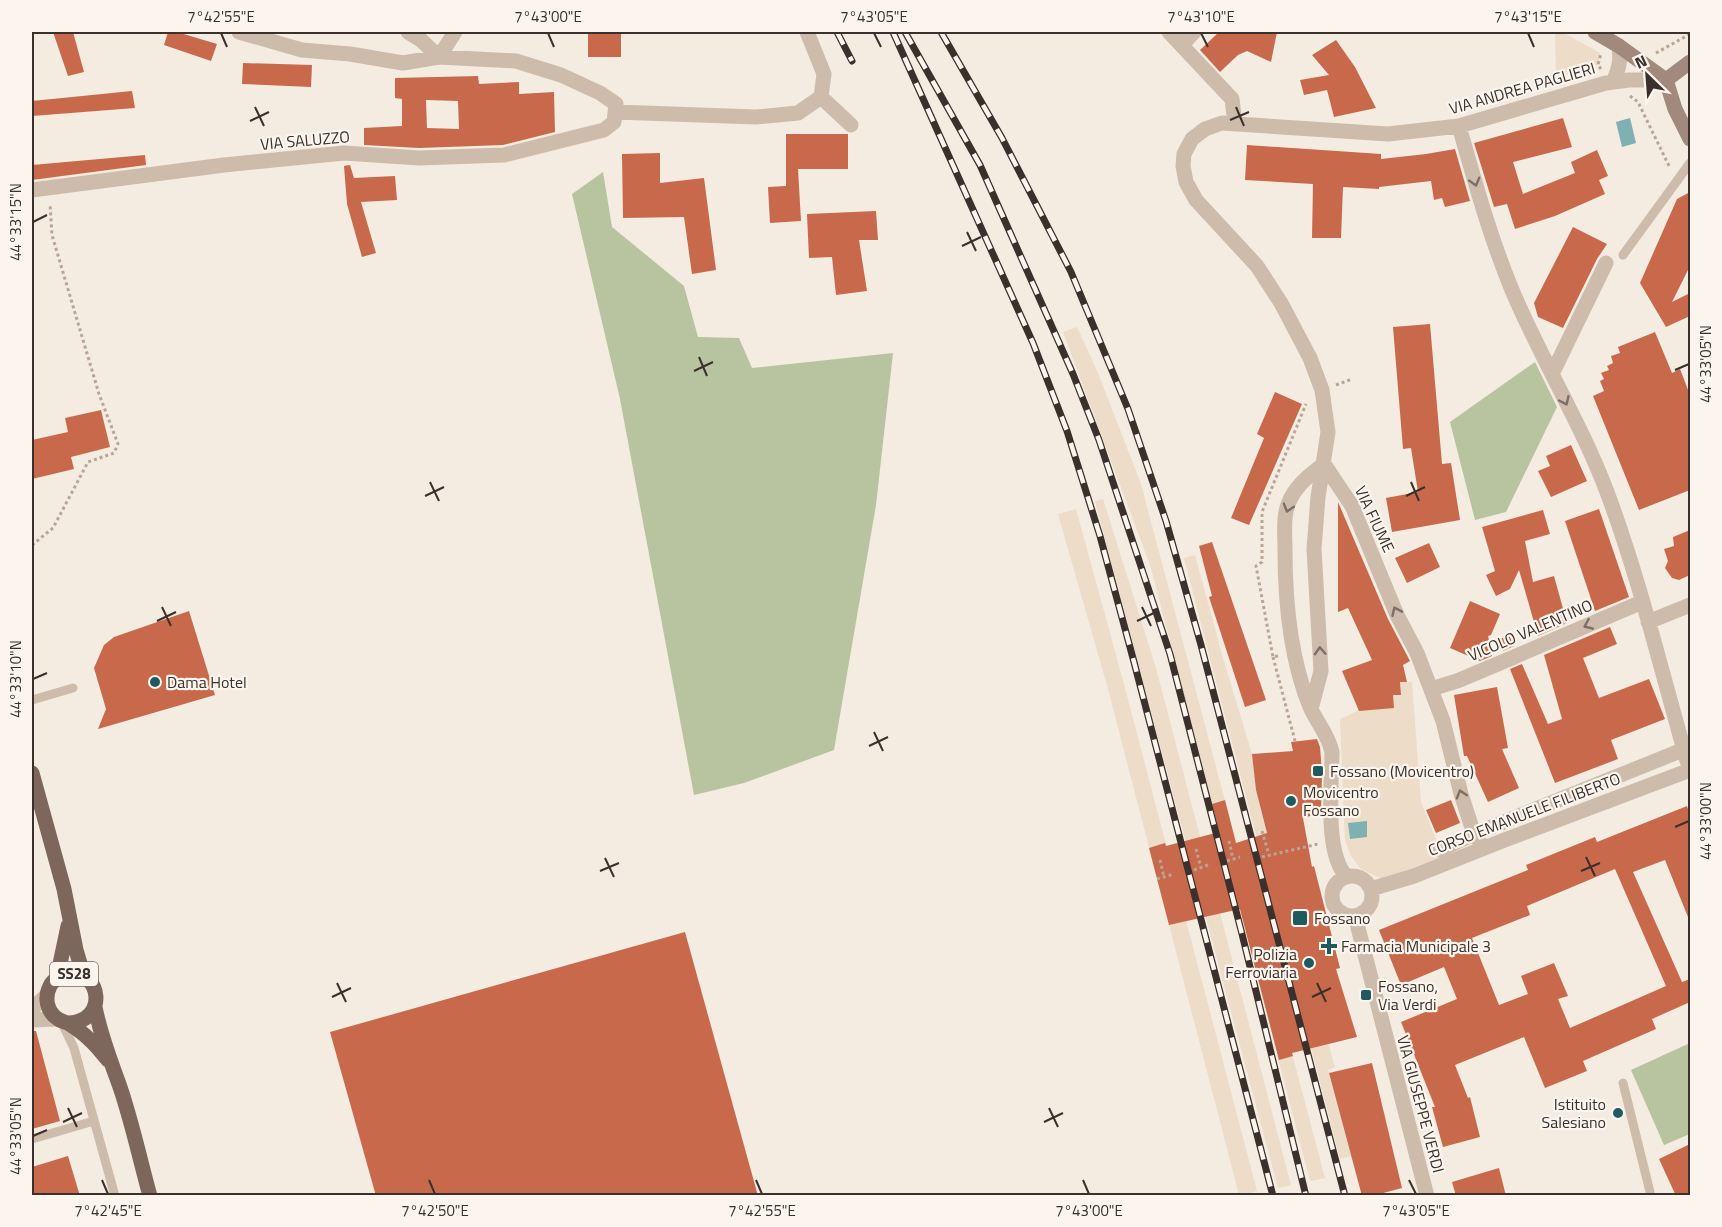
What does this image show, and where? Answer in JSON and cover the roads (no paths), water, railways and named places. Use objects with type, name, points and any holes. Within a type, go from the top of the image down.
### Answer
[{"type":"main road","name":"SS28","points":[[33,781],[64,889],[69,920],[84,977],[95,990],[95,1007],[108,1060],[120,1088],[150,1196]]},
{"type":"main road","name":"SS28","points":[[57,978],[69,920]]},
{"type":"main road","name":"SS28","points":[[84,977],[71,973],[57,978],[48,988],[46,995],[48,1009],[89,1039],[108,1060]]},
{"type":"main road","name":"SS28","points":[[62,1021],[82,1021],[92,1013],[95,1007]]},
{"type":"street","points":[[239,32],[302,50],[350,54],[403,63],[439,57],[516,61],[561,75],[600,93],[616,104],[614,117]]},
{"type":"street","points":[[408,32],[422,39],[439,57]]},
{"type":"street","points":[[439,57],[455,32]]},
{"type":"street","points":[[807,32],[824,74],[821,97],[851,125]]},
{"type":"street","points":[[1169,32],[1232,99],[1235,124],[1222,123],[1205,129],[1192,139],[1184,154],[1183,166],[1186,182],[1196,200],[1257,266],[1281,303],[1310,358],[1323,390],[1328,432],[1318,496],[1314,549],[1321,671],[1311,708]]},
{"type":"street","points":[[1182,45],[1194,32]]},
{"type":"street","points":[[1595,32],[1611,50],[1666,80],[1675,109],[1690,139]]},
{"type":"street","name":"VIA ANDREA PAGLIERI","points":[[1611,50],[1621,58],[1619,70],[1613,82]]},
{"type":"street","points":[[1666,80],[1690,62]]},
{"type":"street","name":"VIA ANDREA PAGLIERI","points":[[1235,124],[1388,134],[1459,126],[1613,82],[1666,80]]},
{"type":"street","name":"VIA SALUZZO","points":[[32,190],[224,165],[344,153],[419,158],[504,155],[604,130],[614,117],[756,117],[798,112],[821,97]]},
{"type":"street","points":[[1459,126],[1488,228],[1512,291],[1606,490],[1631,562],[1687,748],[1690,771]]},
{"type":"street","points":[[1552,374],[1606,263]]},
{"type":"street","points":[[1324,464],[1291,496],[1285,518],[1285,585],[1292,643],[1311,708],[1324,730],[1332,752],[1332,842],[1339,869],[1347,877]]},
{"type":"street","name":"VIA FIUME","points":[[1324,464],[1352,506],[1397,615],[1417,652],[1443,721],[1461,794],[1474,834],[1484,848]]},
{"type":"street","name":"VICOLO VALENTINO","points":[[1431,689],[1458,681],[1642,602]]},
{"type":"street","points":[[1648,622],[1690,605]]},
{"type":"street","name":"CORSO EMANUELE FILIBERTO","points":[[1440,850],[1474,834],[1687,748]]},
{"type":"street","name":"CORSO EMANUELE FILIBERTO","points":[[1371,889],[1414,876],[1690,771]]},
{"type":"street","points":[[1353,876],[1364,880],[1371,889],[1369,907],[1355,916],[1341,914],[1333,904],[1332,897],[1336,884],[1347,877],[1353,876]]},
{"type":"street","name":"VIA GIUSEPPE VERDI","points":[[1355,916],[1427,1196]]},
{"type":"street","points":[[32,1009],[46,995]]},
{"type":"street","points":[[32,1020],[62,1021]]},
{"type":"lane","points":[[1623,255],[1690,163]]},
{"type":"lane","points":[[32,700],[73,688]]},
{"type":"lane","points":[[62,1021],[74,1048],[115,1196]]},
{"type":"lane","points":[[1623,1083],[1651,1196]]},
{"type":"lane","points":[[32,1139],[94,1121]]},
{"type":"water","points":[[1630,118],[1636,143],[1622,147],[1616,122]]},
{"type":"water","points":[[1367,821],[1367,837],[1350,839],[1348,823]]},
{"type":"railway","points":[[837,32],[852,61]]},
{"type":"railway","points":[[893,32],[1033,343],[1067,431],[1100,536],[1134,662],[1273,1196]]},
{"type":"railway","points":[[905,32],[980,165],[1073,374],[1099,440],[1170,654],[1306,1196]]},
{"type":"railway","points":[[941,32],[1002,138],[1071,272],[1128,409],[1166,521],[1201,645],[1345,1196]]},
{"type":"place","name":"Dama Hotel","points":[[155,682]]},
{"type":"place","name":"Fossano (Movicentro)","points":[[1318,771]]},
{"type":"place","name":"Movicentro Fossano","points":[[1291,801]]},
{"type":"place","name":"Fossano","points":[[1300,918]]},
{"type":"place","name":"Farmacia Municipale 3","points":[[1329,946]]},
{"type":"place","name":"Polizia Ferroviaria","points":[[1309,963]]},
{"type":"place","name":"Fossano, Via Verdi","points":[[1366,995]]},
{"type":"place","name":"Istituito Salesiano","points":[[1618,1113]]}]
